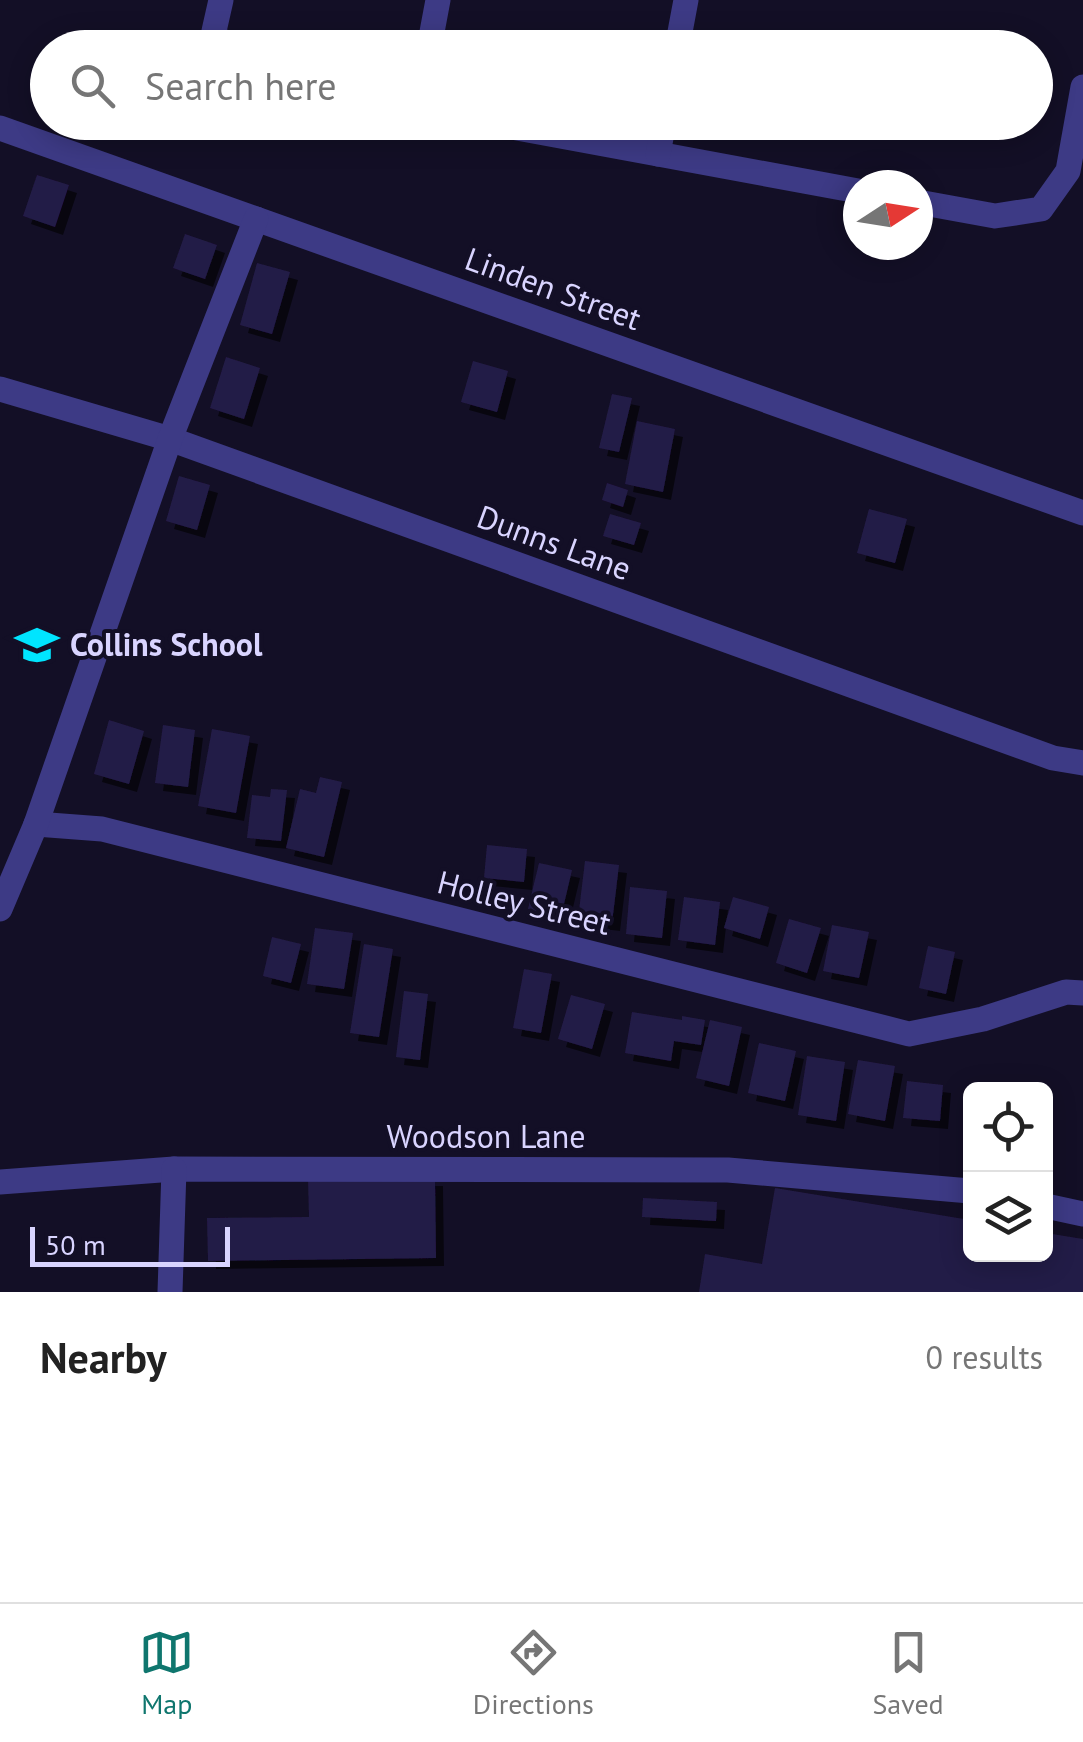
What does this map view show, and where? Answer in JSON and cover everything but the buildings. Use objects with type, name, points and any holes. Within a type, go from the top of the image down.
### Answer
[{"type":"street","points":[[214,30],[221,0]]},
{"type":"street","points":[[432,30],[438,0]]},
{"type":"street","points":[[680,30],[686,0]]},
{"type":"street","points":[[933,205],[994,216],[1041,209],[1068,171],[1083,87]]},
{"type":"street","name":"Linden Street","points":[[0,128],[30,139]]},
{"type":"street","name":"Linden Street","points":[[34,140],[1083,513]]},
{"type":"street","points":[[582,140],[843,188]]},
{"type":"street","points":[[658,154],[661,140]]},
{"type":"street","points":[[0,909],[36,824],[170,439],[256,219]]},
{"type":"street","name":"Dunns Lane","points":[[0,389],[170,439],[1053,758],[1083,764]]},
{"type":"street","name":"Holley Street","points":[[36,824],[102,830],[908,1034],[984,1018],[1066,992],[1083,993]]},
{"type":"street","points":[[170,1292],[174,1168]]},
{"type":"street","name":"Woodson Lane","points":[[0,1182],[174,1168],[728,1170],[963,1190]]},
{"type":"street","points":[[1053,1208],[1083,1214]]},
{"type":"place","name":"Collins School","points":[[37,645]]}]
